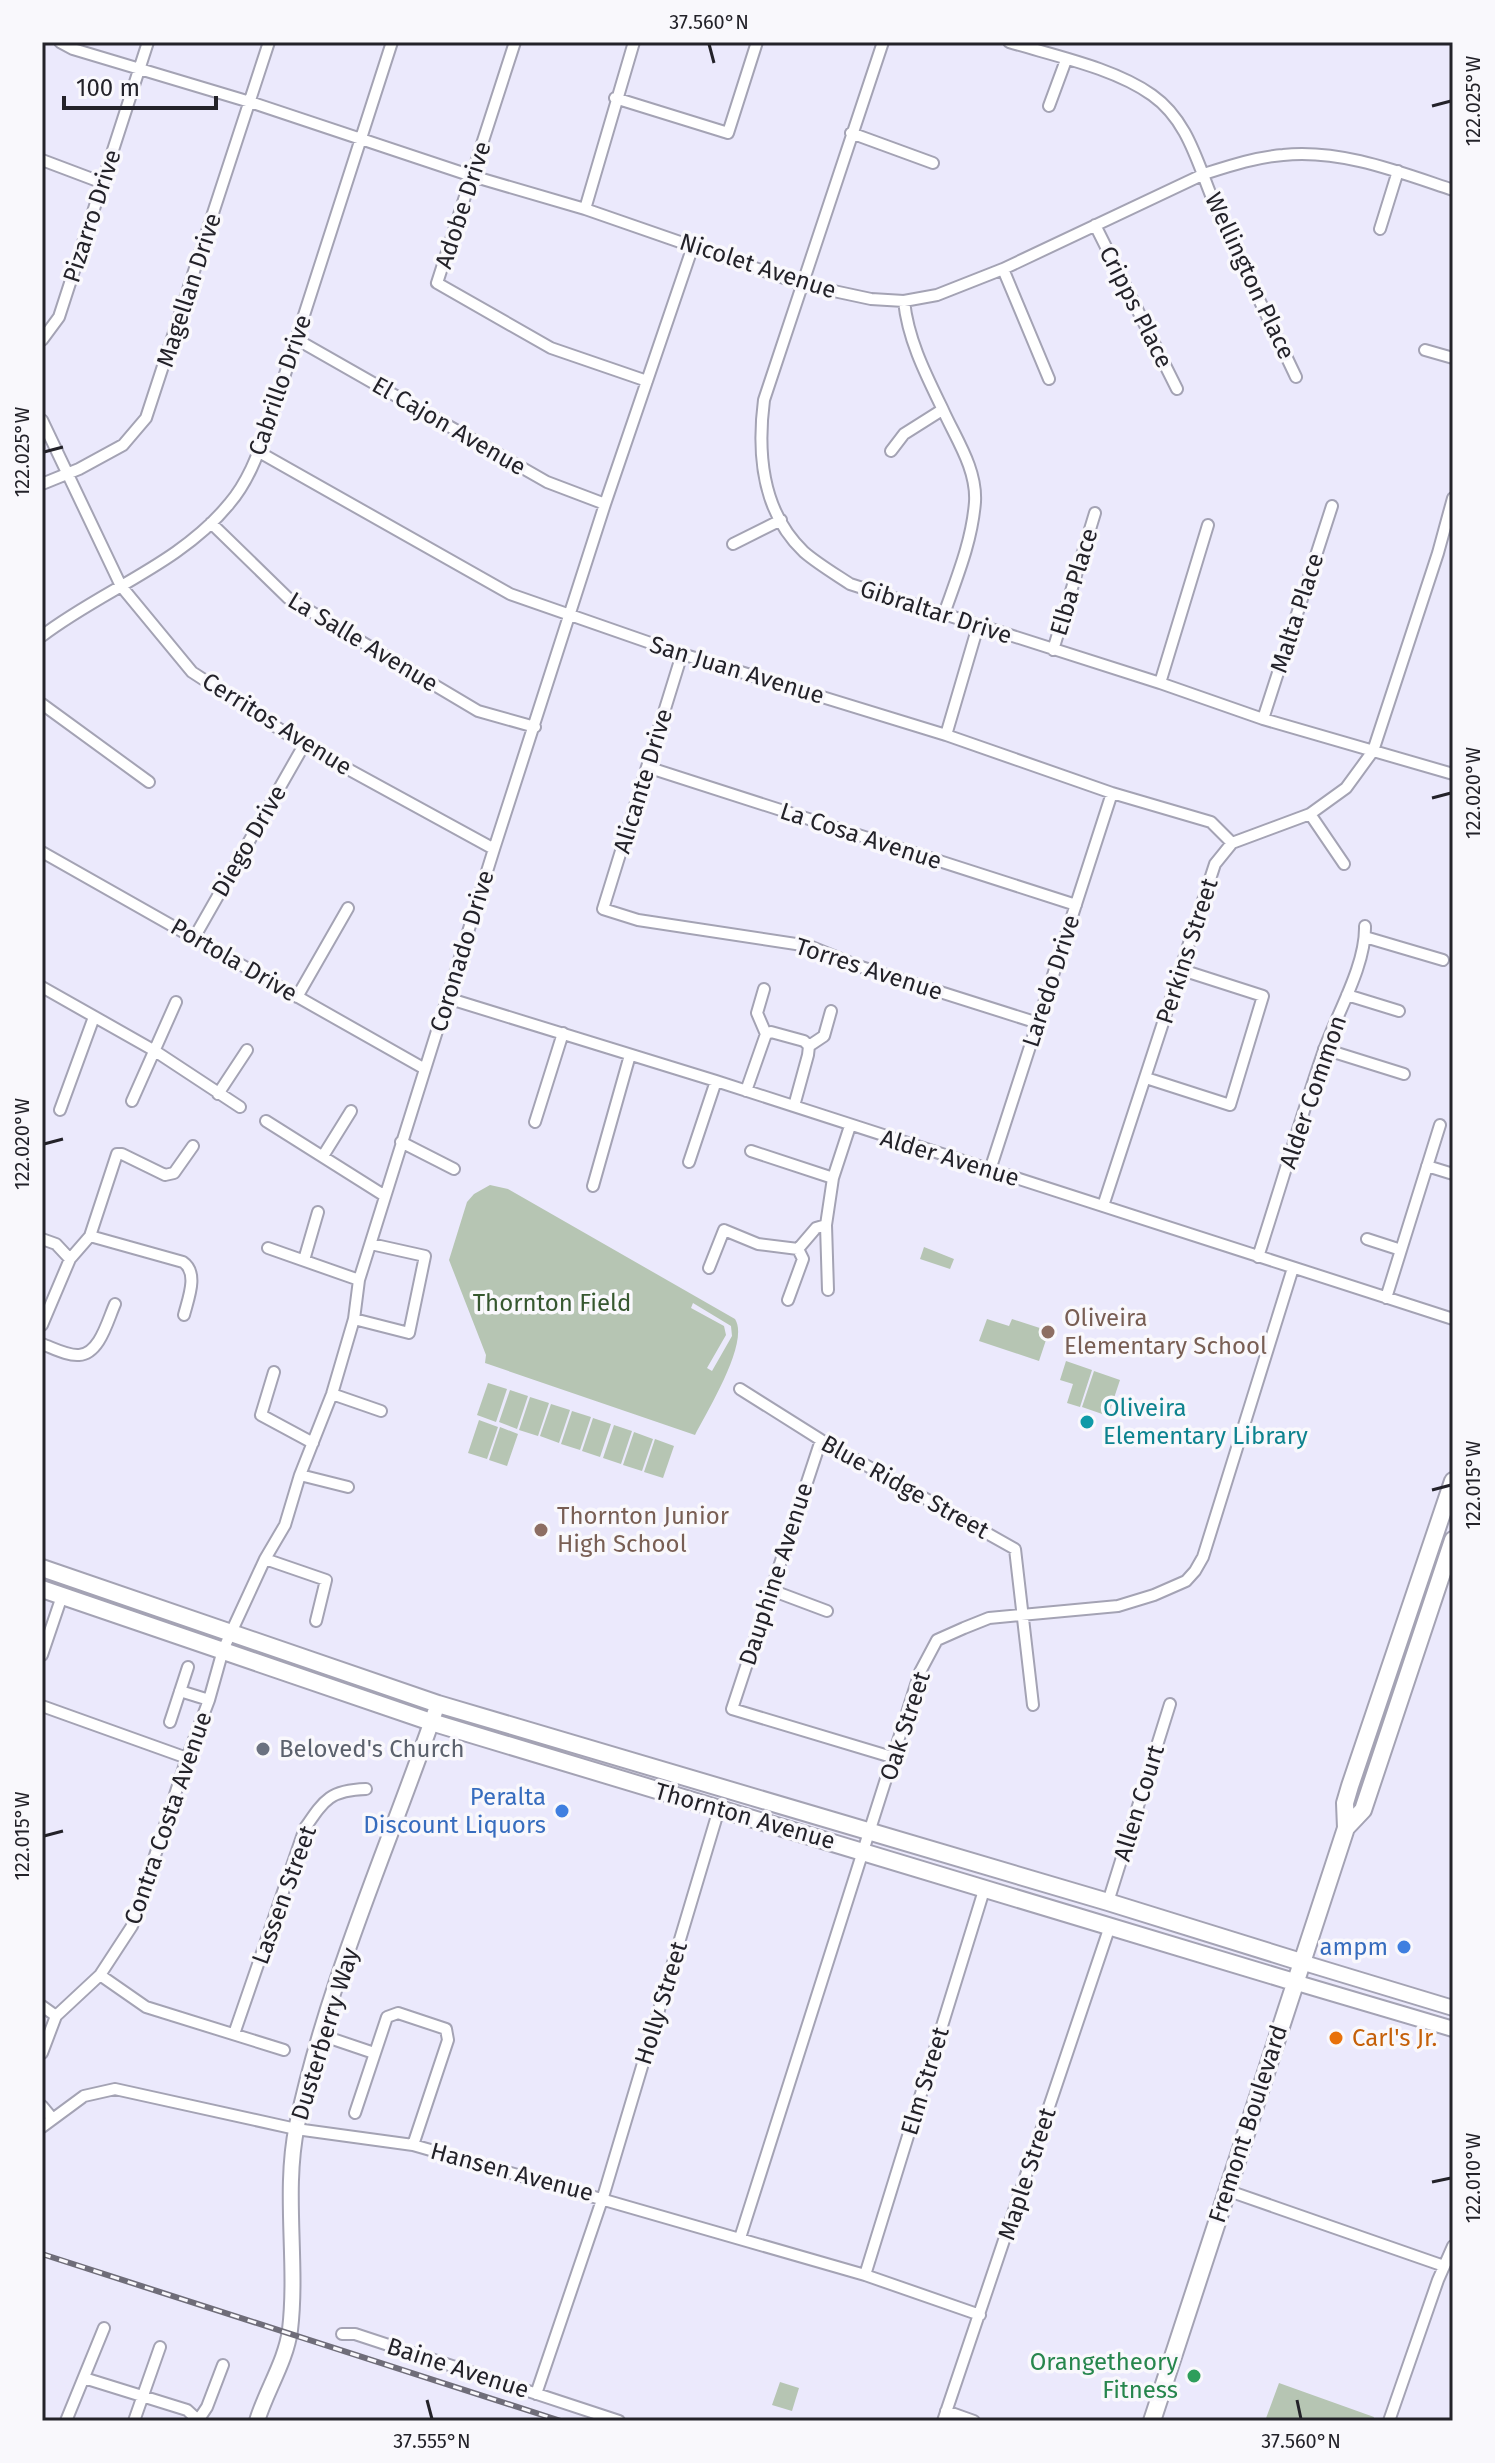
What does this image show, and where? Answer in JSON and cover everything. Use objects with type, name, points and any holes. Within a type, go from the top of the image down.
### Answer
[{"type":"main road","name":"Fremont Boulevard","points":[[1152,2421],[1346,1828],[1345,1803],[1350,1786],[1453,1481]]},
{"type":"main road","name":"Fremont Boulevard","points":[[1346,1828],[1363,1810],[1453,1540]]},
{"type":"main road","name":"Thornton Avenue","points":[[42,1568],[438,1704],[1108,1902],[1453,2008]]},
{"type":"main road","name":"Thornton Avenue","points":[[42,1589],[431,1722],[1453,2029]]},
{"type":"main road","name":"Dusterberry Way","points":[[260,2417],[289,2333],[294,2285],[290,2181],[296,2129],[321,2035],[438,1704]]},
{"type":"street","name":"Nicolet Avenue","points":[[60,42],[73,49],[250,102],[472,176],[585,209],[801,284],[842,294],[904,301],[937,295],[1003,269],[1204,174],[1235,164],[1283,155],[1335,156],[1398,171],[1453,190]]},
{"type":"street","name":"Pizarro Drive","points":[[42,340],[59,317],[148,42]]},
{"type":"street","name":"Magellan Drive","points":[[42,484],[123,445],[146,418],[269,42]]},
{"type":"street","name":"Cabrillo Drive","points":[[42,636],[187,543],[230,503],[246,479],[259,452],[392,42]]},
{"type":"street","name":"Adobe Drive","points":[[515,42],[437,283],[551,348],[647,381]]},
{"type":"street","points":[[585,209],[615,98],[634,42]]},
{"type":"street","points":[[615,98],[728,133],[757,42]]},
{"type":"street","name":"Gibraltar Drive","points":[[883,42],[764,400],[760,434],[764,479],[792,538],[806,554],[850,584],[1263,719],[1453,774]]},
{"type":"street","name":"Wellington Place","points":[[1009,42],[1119,77],[1152,95],[1170,110],[1182,126],[1214,203],[1296,377]]},
{"type":"street","points":[[1049,106],[1066,60]]},
{"type":"street","points":[[851,133],[933,163]]},
{"type":"street","points":[[42,160],[103,183]]},
{"type":"street","points":[[1380,229],[1398,171]]},
{"type":"street","name":"Cripps Place","points":[[1095,225],[1177,389]]},
{"type":"street","name":"Coronado Drive","points":[[223,1650],[265,1559],[285,1525],[300,1475],[332,1394],[354,1319],[359,1280],[401,1142],[605,504],[693,246]]},
{"type":"street","points":[[1003,269],[1049,379]]},
{"type":"street","points":[[904,301],[913,344],[972,474],[975,500],[968,547],[944,614]]},
{"type":"street","name":"El Cajon Avenue","points":[[296,339],[547,482],[605,504]]},
{"type":"street","points":[[1425,350],[1453,358]]},
{"type":"street","points":[[891,451],[904,434],[942,410]]},
{"type":"street","name":"Cerritos Avenue","points":[[42,420],[121,586],[192,672],[304,745],[494,849]]},
{"type":"street","name":"San Juan Avenue","points":[[259,452],[510,594],[682,654],[946,735],[1112,793],[1211,822],[1232,843]]},
{"type":"street","points":[[1232,843],[1310,814],[1346,788],[1373,751],[1453,498]]},
{"type":"street","name":"Malta Place","points":[[1263,719],[1332,506]]},
{"type":"street","name":"Elba Place","points":[[1053,650],[1095,513]]},
{"type":"street","points":[[733,544],[781,520]]},
{"type":"street","name":"La Salle Avenue","points":[[211,523],[288,598],[478,711],[535,727]]},
{"type":"street","points":[[1160,683],[1208,525]]},
{"type":"street","points":[[946,735],[978,626]]},
{"type":"street","name":"Alicante Drive","points":[[603,909],[682,654]]},
{"type":"street","points":[[42,704],[149,782]]},
{"type":"street","name":"Diego Drive","points":[[194,938],[304,745]]},
{"type":"street","name":"La Cosa Avenue","points":[[647,767],[1076,905]]},
{"type":"street","name":"Laredo Drive","points":[[990,1170],[1112,793]]},
{"type":"street","points":[[1310,814],[1344,864]]},
{"type":"street","name":"Perkins Street","points":[[1103,1206],[1215,864],[1232,843]]},
{"type":"street","name":"Portola Drive","points":[[42,852],[425,1069]]},
{"type":"street","points":[[297,997],[348,908]]},
{"type":"street","name":"Torres Avenue","points":[[603,909],[638,920],[809,946],[858,966],[1038,1023]]},
{"type":"street","name":"Alder Common","points":[[1258,1257],[1324,1049],[1347,995],[1365,931],[1443,960]]},
{"type":"street","points":[[1146,1078],[1230,1105],[1263,996],[1182,970]]},
{"type":"street","points":[[42,987],[155,1051],[240,1107]]},
{"type":"street","points":[[746,1091],[766,1034],[757,1013],[764,989]]},
{"type":"street","points":[[1347,995],[1399,1011]]},
{"type":"street","name":"Alder Avenue","points":[[447,998],[716,1081],[1453,1319]]},
{"type":"street","points":[[132,1101],[176,1002]]},
{"type":"street","points":[[794,1106],[809,1046],[824,1036],[831,1011]]},
{"type":"street","points":[[60,1110],[94,1017]]},
{"type":"street","points":[[766,1034],[771,1032],[804,1041],[809,1046]]},
{"type":"street","points":[[535,1122],[563,1033]]},
{"type":"street","points":[[1324,1049],[1404,1074]]},
{"type":"street","points":[[218,1094],[247,1050]]},
{"type":"street","points":[[593,1186],[630,1055]]},
{"type":"street","points":[[689,1162],[716,1081]]},
{"type":"street","points":[[323,1156],[351,1111]]},
{"type":"street","points":[[266,1121],[385,1196]]},
{"type":"street","points":[[1386,1298],[1440,1125]]},
{"type":"street","points":[[828,1290],[826,1225],[833,1178],[850,1126]]},
{"type":"street","points":[[401,1142],[454,1169]]},
{"type":"street","points":[[42,1325],[70,1259],[90,1236],[117,1154],[165,1175],[174,1173],[193,1146]]},
{"type":"street","points":[[751,1151],[833,1178]]},
{"type":"street","points":[[1427,1166],[1453,1174]]},
{"type":"street","points":[[304,1260],[318,1212]]},
{"type":"street","points":[[798,1249],[816,1228],[826,1225]]},
{"type":"street","points":[[709,1268],[724,1230],[758,1244],[798,1249]]},
{"type":"street","points":[[90,1236],[183,1262],[190,1267],[193,1274],[184,1315]]},
{"type":"street","points":[[42,1239],[56,1244],[70,1259]]},
{"type":"street","points":[[1367,1239],[1401,1250]]},
{"type":"street","points":[[354,1319],[409,1333],[425,1256],[371,1244]]},
{"type":"street","points":[[268,1248],[359,1280]]},
{"type":"street","points":[[788,1300],[803,1259],[798,1249]]},
{"type":"street","name":"Oak Street","points":[[740,2238],[920,1672],[937,1640],[989,1618],[1118,1606],[1186,1581],[1203,1557],[1293,1268]]},
{"type":"street","points":[[42,1344],[78,1355],[87,1353],[96,1345],[115,1304]]},
{"type":"street","points":[[274,1372],[261,1415],[313,1443]]},
{"type":"street","name":"Blue Ridge Street","points":[[740,1389],[821,1440],[1015,1549],[1023,1615]]},
{"type":"street","points":[[332,1394],[381,1411]]},
{"type":"street","name":"Dauphine Avenue","points":[[821,1440],[732,1709],[895,1758]]},
{"type":"street","points":[[300,1475],[348,1487]]},
{"type":"street","points":[[265,1559],[326,1580],[316,1621]]},
{"type":"street","points":[[771,1590],[827,1611]]},
{"type":"street","points":[[42,1655],[62,1596]]},
{"type":"street","points":[[1023,1615],[1033,1705]]},
{"type":"street","name":"Contra Costa Avenue","points":[[42,2053],[56,2016],[100,1975],[132,1926],[223,1650]]},
{"type":"street","points":[[170,1722],[188,1667]]},
{"type":"street","points":[[180,1691],[209,1700]]},
{"type":"street","name":"Allen Court","points":[[1108,1902],[1170,1704]]},
{"type":"street","points":[[42,1706],[187,1758]]},
{"type":"street","name":"Lassen Street","points":[[234,2034],[305,1828],[323,1801],[347,1790],[366,1789]]},
{"type":"street","name":"Holly Street","points":[[536,2394],[603,2197],[719,1809]]},
{"type":"street","name":"Elm Street","points":[[865,2275],[985,1887]]},
{"type":"street","name":"Maple Street","points":[[945,2416],[1110,1926]]},
{"type":"street","points":[[100,1975],[146,2007],[284,2050]]},
{"type":"street","points":[[42,2006],[56,2016]]},
{"type":"street","points":[[355,2113],[387,2017],[398,2013],[446,2029],[448,2040],[413,2145]]},
{"type":"street","points":[[321,2035],[374,2053]]},
{"type":"street","name":"Hansen Avenue","points":[[42,2127],[84,2096],[115,2089],[296,2129],[413,2145],[603,2197],[865,2275],[980,2315]]},
{"type":"street","points":[[42,2106],[52,2118]]},
{"type":"street","points":[[1226,2190],[1444,2266]]},
{"type":"street","points":[[1389,2421],[1453,2246]]},
{"type":"street","points":[[66,2421],[104,2328]]},
{"type":"street","name":"Baine Avenue","points":[[342,2334],[355,2334],[619,2421]]},
{"type":"street","points":[[134,2421],[160,2347]]},
{"type":"street","points":[[84,2378],[187,2410],[199,2420],[223,2365]]},
{"type":"street","points":[[945,2416],[974,2421]]},
{"type":"green space","name":"Thornton Field","points":[[490,1185],[508,1189],[735,1319],[738,1330],[732,1359],[695,1435],[485,1363],[486,1355],[449,1260],[467,1202]],"holes":[[[693,1303],[731,1326],[732,1336],[712,1371],[707,1368],[726,1335],[724,1326],[691,1308]]]},
{"type":"green space","points":[[924,1247],[954,1259],[950,1269],[920,1259]]},
{"type":"green space","points":[[987,1319],[1009,1326],[1012,1319],[1049,1331],[1039,1361],[979,1341]]},
{"type":"green space","points":[[1066,1361],[1092,1370],[1080,1407],[1067,1403],[1073,1384],[1060,1380]]},
{"type":"green space","points":[[1094,1371],[1120,1380],[1108,1416],[1082,1407]]},
{"type":"green space","points":[[488,1383],[507,1389],[496,1422],[477,1415]]},
{"type":"green space","points":[[510,1390],[528,1396],[517,1429],[499,1422]]},
{"type":"green space","points":[[530,1397],[549,1403],[538,1436],[519,1430]]},
{"type":"green space","points":[[551,1404],[570,1410],[559,1443],[540,1436]]},
{"type":"green space","points":[[572,1411],[591,1417],[580,1450],[561,1444]]},
{"type":"green space","points":[[593,1418],[611,1424],[600,1457],[582,1451]]},
{"type":"green space","points":[[479,1420],[498,1427],[487,1459],[468,1453]]},
{"type":"green space","points":[[614,1425],[632,1431],[621,1464],[603,1458]]},
{"type":"green space","points":[[500,1427],[518,1434],[507,1466],[489,1460]]},
{"type":"green space","points":[[634,1432],[653,1439],[642,1471],[623,1465]]},
{"type":"green space","points":[[655,1439],[674,1446],[663,1478],[644,1472]]},
{"type":"green space","points":[[780,2382],[799,2388],[792,2411],[772,2405]]},
{"type":"green space","points":[[1279,2383],[1374,2417],[1373,2421],[1265,2421]]},
{"type":"railway","points":[[42,2254],[561,2421]]},
{"type":"place","name":"Oliveira Elementary School","points":[[1048,1332]]},
{"type":"place","name":"Oliveira Elementary Library","points":[[1087,1422]]},
{"type":"place","name":"Thornton Junior High School","points":[[541,1530]]},
{"type":"place","name":"Beloved's Church","points":[[263,1749]]},
{"type":"place","name":"Peralta Discount Liquors","points":[[562,1811]]},
{"type":"place","name":"ampm","points":[[1404,1947]]},
{"type":"place","name":"Carl's Jr.","points":[[1336,2038]]},
{"type":"place","name":"Orangetheory Fitness","points":[[1194,2376]]}]
